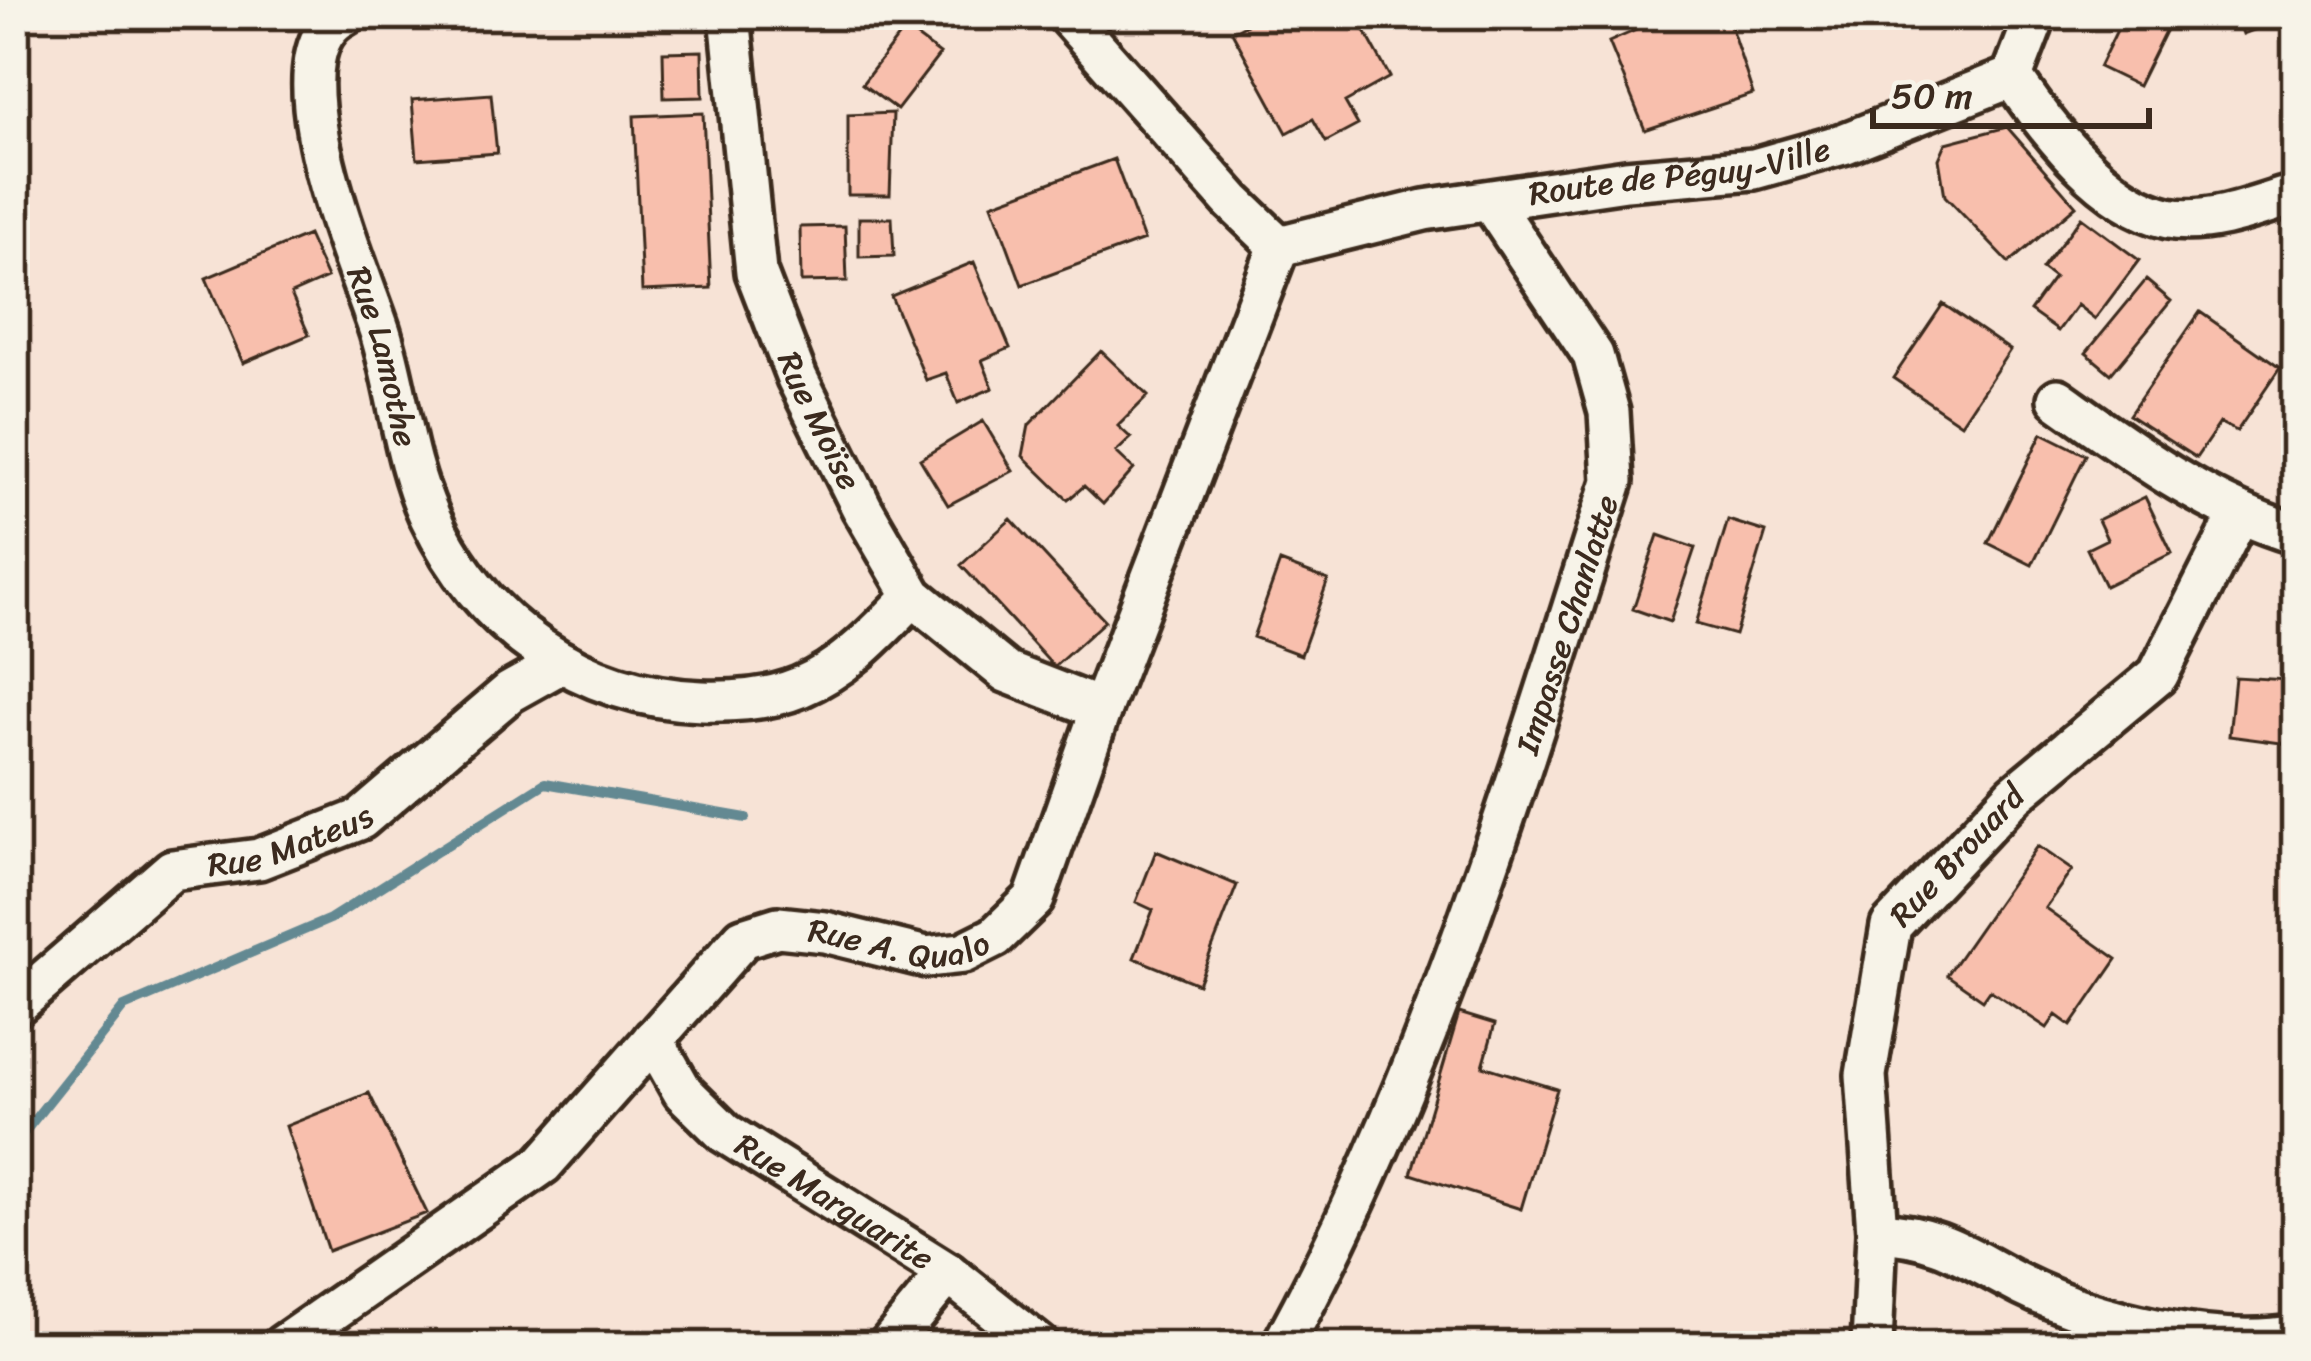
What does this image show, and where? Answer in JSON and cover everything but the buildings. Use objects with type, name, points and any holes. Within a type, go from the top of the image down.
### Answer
[{"type":"street","name":"Rue Lamothe","points":[[345,15],[335,20],[322,46],[314,81],[314,136],[392,372],[410,467],[432,520],[473,590],[560,664],[610,687],[664,700],[763,698],[800,687],[851,659],[914,596]]},
{"type":"street","name":"Rue Moïse","points":[[730,15],[756,272],[797,378],[914,596],[1006,672],[1101,709]]},
{"type":"street","points":[[1067,15],[1232,201],[1279,246]]},
{"type":"street","points":[[2036,15],[2012,77],[2039,117],[2130,204],[2171,219],[2246,210],[2296,194]]},
{"type":"street","name":"Route de Péguy-Ville","points":[[1279,246],[1424,210],[1626,180],[1754,170],[1843,144],[2012,77]]},
{"type":"street","name":"Impasse Chanlatte","points":[[1282,1346],[1335,1250],[1418,1064],[1613,481],[1609,412],[1593,355],[1491,202]]},
{"type":"street","name":"Rue A. Qualo","points":[[282,1346],[543,1164],[743,938],[778,927],[825,932],[926,957],[963,953],[995,937],[1034,899],[1101,709],[1279,246]]},
{"type":"street","points":[[2058,399],[2151,465],[2238,517],[2296,534]]},
{"type":"street","name":"Rue Brouard","points":[[1872,1346],[1877,1232],[1866,1075],[1891,926],[2015,794],[2158,675],[2238,517]]},
{"type":"street","name":"Rue Mateus","points":[[15,1006],[172,870],[259,859],[361,819],[510,692],[560,664]]},
{"type":"street","name":"Rue Marguarite","points":[[653,1040],[683,1092],[725,1133],[948,1273],[1040,1346]]},
{"type":"street","points":[[1877,1232],[1917,1234],[1952,1244],[2024,1286],[2103,1319],[2218,1335],[2296,1335]]},
{"type":"street","points":[[888,1346],[948,1273]]},
{"type":"waterway","points":[[15,1144],[124,1007],[330,919],[545,783],[746,818]]}]
